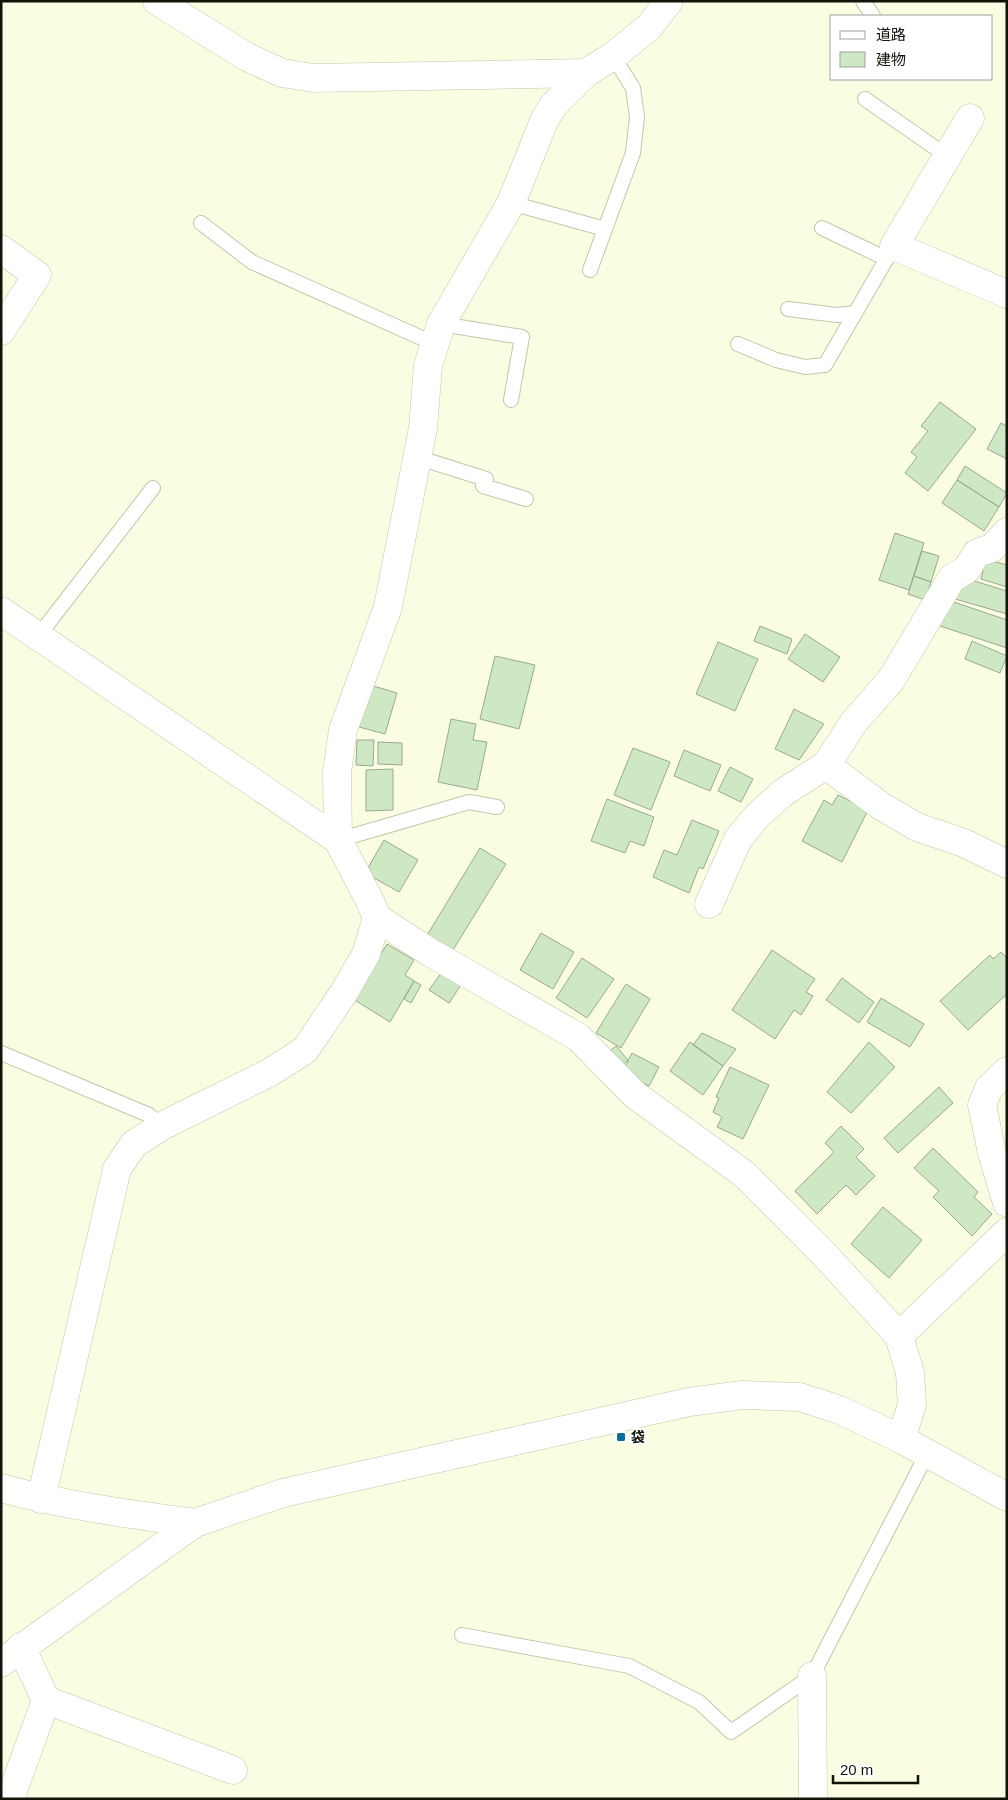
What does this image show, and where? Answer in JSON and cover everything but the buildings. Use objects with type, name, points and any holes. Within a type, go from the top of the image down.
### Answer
[{"type":"street","points":[[157,1],[247,57],[282,73],[313,78],[586,73]]},
{"type":"street","points":[[41,1499],[117,1168],[134,1144],[162,1126],[269,1073],[305,1050],[343,994],[366,954],[376,918],[370,901],[338,840],[337,772],[342,730],[388,606],[422,428],[428,366],[438,334],[511,203],[544,121],[552,107],[586,73],[614,56],[649,27],[669,1]]},
{"type":"street","points":[[970,118],[890,253],[1007,294]]},
{"type":"street","points":[[1,249],[37,275],[1,331]]},
{"type":"street","points":[[708,904],[738,839],[758,815],[784,792],[826,765],[854,722],[891,680],[952,578],[966,570],[977,553],[992,548],[1007,532]]},
{"type":"street","points":[[1,611],[39,635],[338,840]]},
{"type":"street","points":[[826,765],[881,806],[917,827],[964,842],[1007,864]]},
{"type":"street","points":[[376,918],[431,953],[578,1037],[635,1095],[744,1174],[823,1253],[899,1336],[910,1373],[912,1405],[901,1439]]},
{"type":"street","points":[[1007,1071],[988,1088],[982,1105],[992,1153],[1007,1203]]},
{"type":"street","points":[[899,1336],[1007,1232]]},
{"type":"street","points":[[232,1770],[46,1700],[11,1655],[194,1523],[283,1493],[689,1402],[742,1395],[800,1397],[840,1410],[901,1439],[1007,1497]]},
{"type":"street","points":[[1,1488],[98,1511],[194,1523]]},
{"type":"street","points":[[812,1676],[813,1799]]},
{"type":"street","points":[[10,1799],[46,1700]]},
{"type":"lane","points":[[863,1],[872,15]]},
{"type":"lane","points":[[590,270],[633,153],[637,117],[633,88],[614,56]]},
{"type":"lane","points":[[865,99],[947,156]]},
{"type":"lane","points":[[511,203],[605,229]]},
{"type":"lane","points":[[202,223],[252,262],[438,334],[522,337],[511,400]]},
{"type":"lane","points":[[738,344],[776,360],[805,367],[825,365],[890,253],[822,228]]},
{"type":"lane","points":[[788,309],[837,315],[855,313]]},
{"type":"lane","points":[[416,457],[486,478],[484,486],[526,499]]},
{"type":"lane","points":[[39,635],[153,488]]},
{"type":"lane","points":[[338,840],[469,802],[498,807]]},
{"type":"lane","points":[[1,1053],[149,1115],[162,1126]]},
{"type":"lane","points":[[462,1635],[629,1666],[699,1702],[730,1732],[812,1676],[926,1454]]},
{"type":"place","name":"袋","points":[[621,1437]]}]
